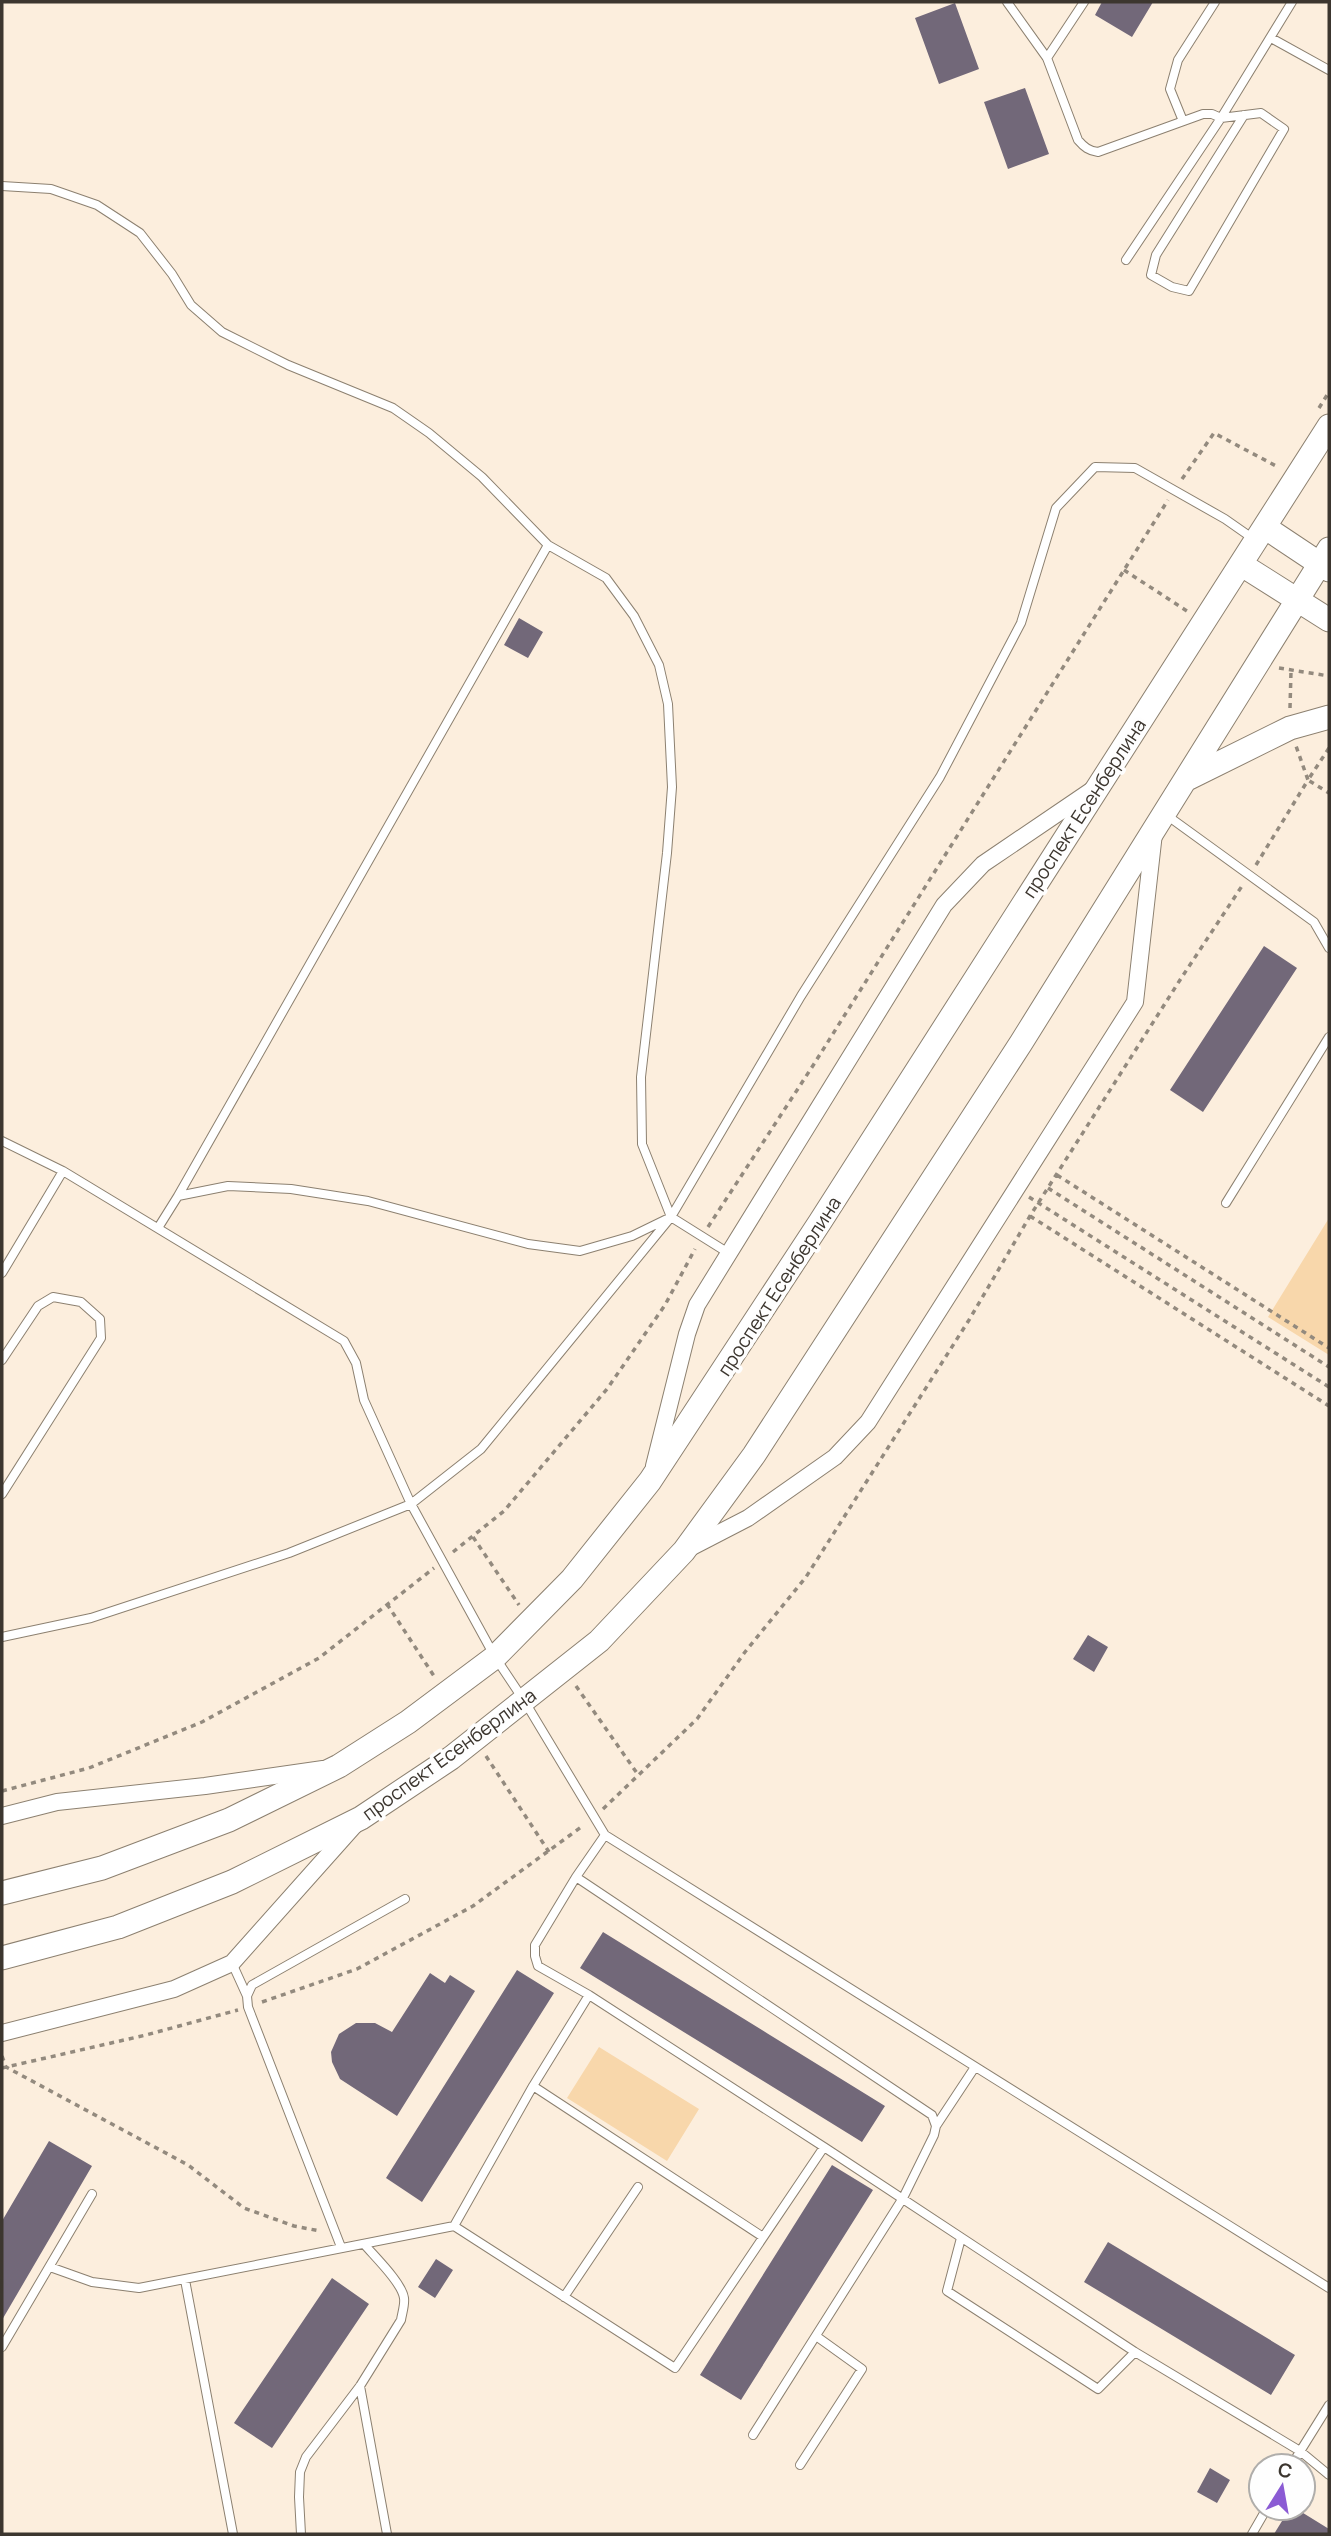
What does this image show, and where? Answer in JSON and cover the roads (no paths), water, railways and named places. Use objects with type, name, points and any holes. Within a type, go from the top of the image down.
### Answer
[{"type":"street","name":"проспект Есенберлина","points":[[2,1893],[102,1868],[229,1820],[339,1766],[408,1723],[495,1657],[572,1579],[650,1481],[820,1222],[1097,787],[1262,535],[1329,426]]},
{"type":"street","points":[[1262,535],[1326,561]]},
{"type":"street","name":"проспект Есенберлина","points":[[2,1958],[131,1922],[232,1882],[361,1818],[475,1740],[599,1641],[684,1550],[754,1455],[1021,1043],[1298,601],[1326,561]]},
{"type":"street","points":[[1242,565],[1329,620]]},
{"type":"street","points":[[1187,779],[1290,728],[1329,717]]},
{"type":"street","points":[[650,1481],[687,1334],[697,1305],[944,905],[983,864],[1097,787]]},
{"type":"street","points":[[684,1550],[748,1518],[835,1457],[868,1422],[1135,1002],[1160,822]]},
{"type":"street","points":[[2,1816],[57,1802],[205,1786],[339,1766]]},
{"type":"street","points":[[2,2033],[174,1989],[232,1963],[361,1818]]},
{"type":"lane","points":[[1007,2],[1047,58],[1078,140],[1083,147],[1091,151],[1098,152],[1203,114],[1221,118],[1244,115],[1261,113],[1284,129],[1189,291],[1172,287],[1151,275],[1156,255],[1244,115]]},
{"type":"lane","points":[[1047,58],[1084,2]]},
{"type":"lane","points":[[1183,121],[1170,89],[1178,60],[1215,2]]},
{"type":"lane","points":[[1126,260],[1221,118],[1292,2]]},
{"type":"lane","points":[[1271,38],[1329,70]]},
{"type":"lane","points":[[2,186],[51,189],[97,205],[139,233],[172,274],[191,305],[222,332],[288,365],[393,408],[429,433],[482,477],[548,545],[606,578],[634,616],[659,665],[668,704],[672,788],[641,1077],[642,1144],[671,1217],[730,1254]]},
{"type":"lane","points":[[2,1637],[92,1618],[289,1553],[411,1504],[481,1449],[671,1217],[801,996],[940,777],[1021,622],[1056,508],[1095,467],[1135,468],[1225,519],[1262,535]]},
{"type":"lane","points":[[158,1228],[548,545]]},
{"type":"lane","points":[[1160,822],[1314,922],[1329,948]]},
{"type":"lane","points":[[1226,1203],[1329,1037]]},
{"type":"lane","points":[[2,1142],[63,1171],[344,1341],[356,1363],[364,1400],[411,1504],[495,1657],[605,1835],[1329,2288]]},
{"type":"lane","points":[[2,1273],[4,1263],[63,1171]]},
{"type":"lane","points":[[178,1196],[228,1186],[290,1189],[368,1201],[528,1244],[580,1251],[632,1236],[671,1217]]},
{"type":"lane","points":[[2,1360],[38,1306],[53,1297],[81,1301],[100,1319],[101,1338],[2,1494]]},
{"type":"lane","points":[[605,1835],[535,1945],[534,1956],[538,1966],[589,1995],[903,2198],[1135,2352],[1300,2451],[1329,2474]]},
{"type":"lane","points":[[576,1877],[932,2115],[936,2126]]},
{"type":"lane","points":[[247,1996],[252,1986],[405,1899]]},
{"type":"lane","points":[[232,1963],[247,1996],[248,2007],[341,2247]]},
{"type":"lane","points":[[454,2226],[533,2086],[589,1995]]},
{"type":"lane","points":[[753,2435],[903,2198],[936,2126],[975,2067]]},
{"type":"lane","points":[[533,2086],[763,2237]]},
{"type":"lane","points":[[50,2267],[92,2282],[139,2288],[454,2226],[675,2368],[824,2147]]},
{"type":"lane","points":[[564,2297],[638,2187]]},
{"type":"lane","points":[[2,2347],[92,2194]]},
{"type":"lane","points":[[961,2238],[947,2291],[1098,2389],[1135,2352]]},
{"type":"lane","points":[[301,2534],[300,2472],[306,2457],[360,2386],[401,2320],[404,2300],[402,2289],[364,2244]]},
{"type":"lane","points":[[185,2280],[233,2534]]},
{"type":"lane","points":[[800,2465],[862,2369],[816,2336]]},
{"type":"lane","points":[[360,2386],[387,2534]]},
{"type":"lane","points":[[1300,2451],[1329,2405]]}]
